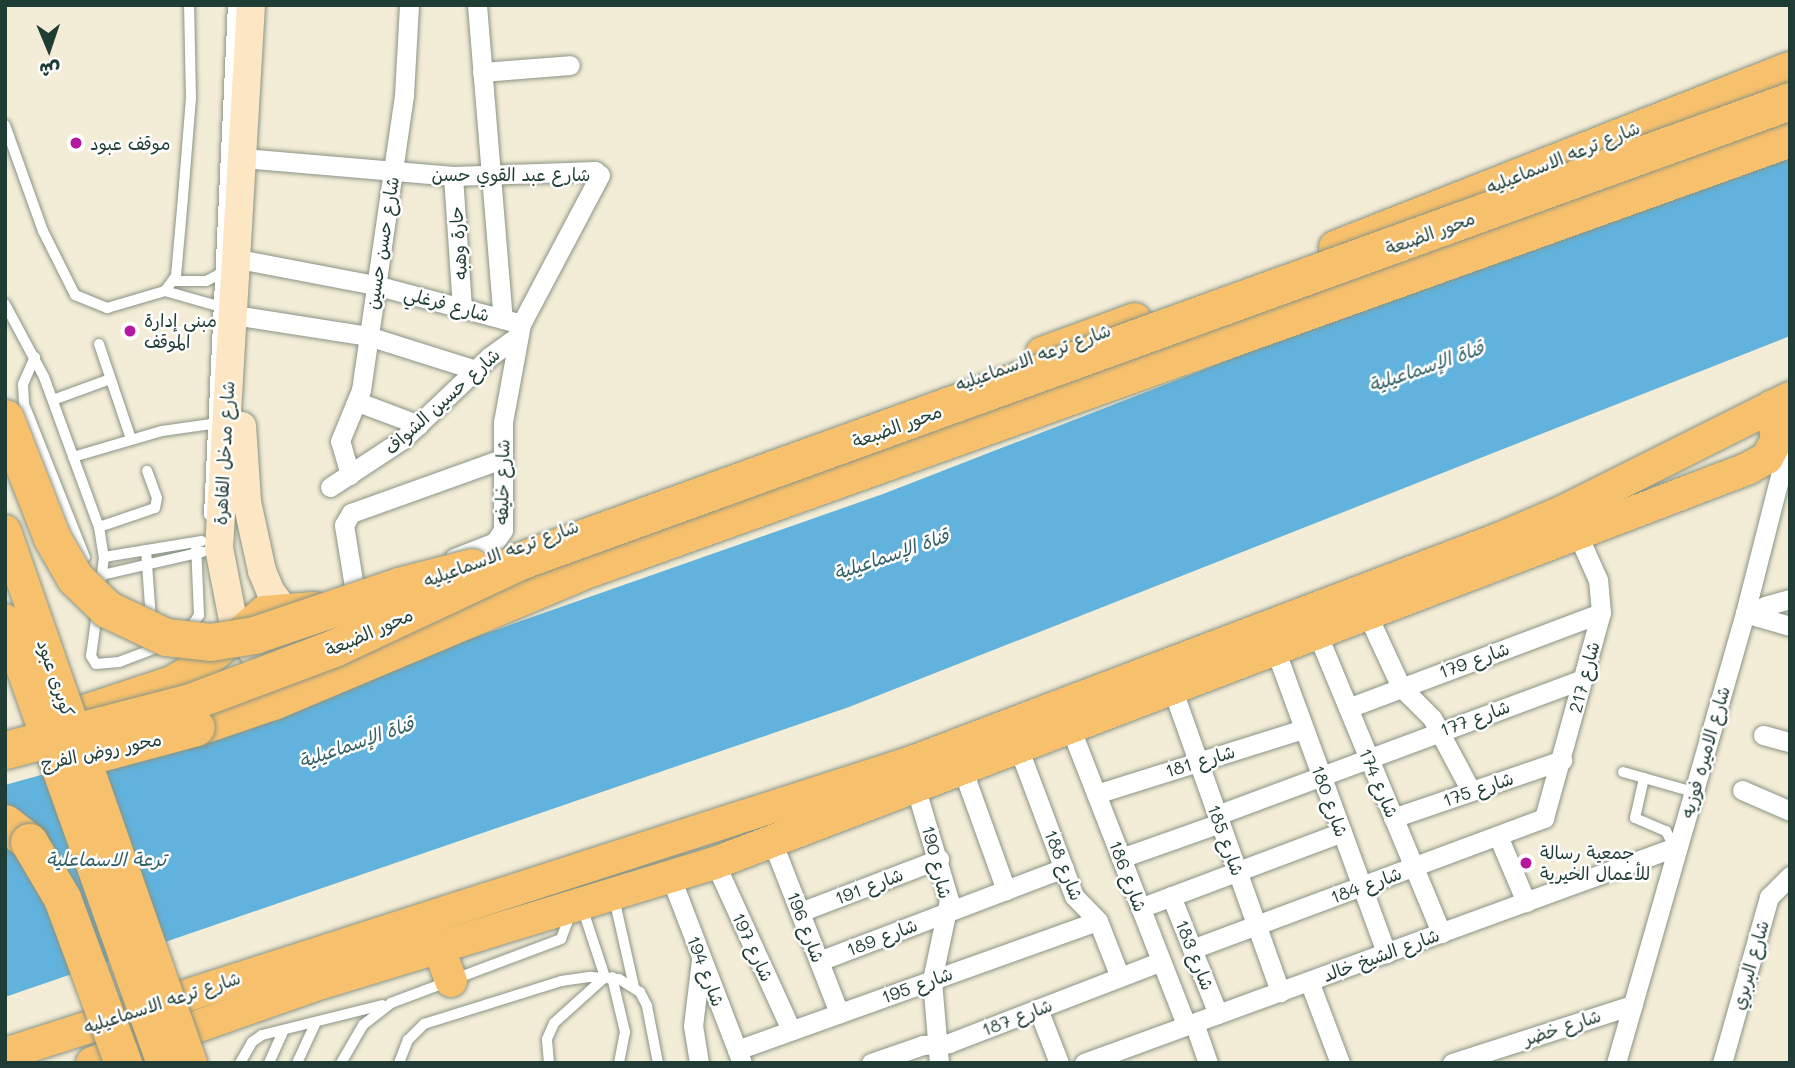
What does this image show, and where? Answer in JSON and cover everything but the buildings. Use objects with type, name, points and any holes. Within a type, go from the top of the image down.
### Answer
[{"type":"highway","name":"محور الضبعة","points":[[5,751],[190,702],[334,648],[522,560],[1790,101]]},
{"type":"highway","name":"محور الضبعة","points":[[196,727],[273,701],[590,568],[1790,138]]},
{"type":"highway","points":[[5,418],[52,538],[75,578],[107,609],[166,637],[210,642],[254,635],[429,577],[522,560]]},
{"type":"highway","name":"محور روض الفرج","points":[[5,771],[122,748],[196,727]]},
{"type":"highway","points":[[5,823],[29,842],[52,878],[123,1063]]},
{"type":"main road","name":"شارع ترعه الاسماعيليه","points":[[5,731],[29,729],[172,682],[207,661],[239,634],[254,617],[283,609],[365,602],[523,546],[1089,335],[1269,274],[1790,68]]},
{"type":"main road","points":[[1406,246],[1668,135],[1790,90]]},
{"type":"main road","points":[[1406,246],[1458,243],[1790,125]]},
{"type":"main road","name":"شارع ترعه الاسماعيليه","points":[[5,751],[57,747],[218,700],[957,414],[1406,246]]},
{"type":"main road","name":"شارع ترعه الاسماعيليه","points":[[92,1063],[439,948],[614,898],[715,863],[1757,465],[1777,439],[1781,402]]},
{"type":"main road","name":"شارع ترعه الاسماعيليه","points":[[5,1054],[326,948],[658,848],[912,762],[1501,538],[1564,511],[1781,402]]},
{"type":"main road","name":"كوبرى عبود","points":[[5,531],[191,1063]]},
{"type":"main road","name":"كوبرى عبود","points":[[5,620],[163,1063]]},
{"type":"main road","points":[[439,948],[451,981]]},
{"type":"street","name":"شارع مدخل القاهرة","points":[[251,5],[232,311],[219,423],[212,548],[239,634],[270,680]]},
{"type":"street","name":"شارع مدخل القاهرة","points":[[265,5],[241,149],[249,261],[232,311],[243,461],[262,571],[283,609],[306,638],[316,662]]},
{"type":"street","name":"شارع حسن حسين","points":[[350,475],[340,440],[358,402],[404,95],[410,5]]},
{"type":"street","points":[[477,5],[491,177],[514,327]]},
{"type":"street","points":[[482,72],[570,65]]},
{"type":"street","name":"شارع عبد القوي حسن","points":[[241,149],[393,172],[453,176],[491,177],[595,170],[600,175],[514,327]]},
{"type":"street","name":"حارة وهبه","points":[[453,176],[463,309]]},
{"type":"street","name":"شارع فرغلي","points":[[249,261],[374,285],[463,309],[514,327]]},
{"type":"street","points":[[232,311],[368,336],[476,370]]},
{"type":"street","name":"شارع خليفه","points":[[283,609],[355,593],[495,542],[504,522],[502,459],[514,327]]},
{"type":"street","name":"شارع حسين الشواف","points":[[331,487],[419,425],[476,370],[514,327]]},
{"type":"street","points":[[358,402],[419,425]]},
{"type":"street","name":"شارع الاميره فوزيه","points":[[1616,1063],[1676,847],[1752,615],[1785,471],[1777,439]]},
{"type":"street","points":[[355,593],[344,524],[358,510],[502,459]]},
{"type":"street","name":"شارع 217","points":[[1541,820],[1548,810],[1601,613],[1598,580],[1577,533]]},
{"type":"street","points":[[212,548],[262,571]]},
{"type":"street","points":[[1752,615],[1765,606],[1790,599]]},
{"type":"street","name":"شارع 179","points":[[1348,708],[1601,613]]},
{"type":"street","points":[[1367,614],[1401,687],[1440,731],[1471,791]]},
{"type":"street","points":[[1752,615],[1790,626]]},
{"type":"street","name":"شارع 174","points":[[1317,633],[1441,933]]},
{"type":"street","name":"شارع 180","points":[[1275,649],[1386,953]]},
{"type":"street","name":"شارع 177","points":[[1121,858],[1320,775],[1583,680]]},
{"type":"street","name":"شارع 185","points":[[1172,688],[1280,992]]},
{"type":"street","name":"شارع 186","points":[[1070,727],[1161,961],[1208,1063]]},
{"type":"street","name":"شارع 181","points":[[1096,794],[1304,729]]},
{"type":"street","points":[[1763,735],[1790,742]]},
{"type":"street","name":"شارع 188","points":[[1018,747],[1077,903],[1098,920],[1119,977]]},
{"type":"street","name":"شارع 175","points":[[1393,818],[1562,760]]},
{"type":"street","points":[[962,768],[1006,890]]},
{"type":"street","name":"شارع 190","points":[[915,786],[939,859],[948,912],[932,980],[937,1054]]},
{"type":"street","points":[[1742,790],[1790,811]]},
{"type":"street","name":"شارع 184","points":[[1192,949],[1541,820]]},
{"type":"street","points":[[1140,908],[1342,832]]},
{"type":"street","points":[[1498,836],[1526,902]]},
{"type":"street","name":"شارع 196","points":[[772,841],[839,1013]]},
{"type":"street","name":"شارع الشيخ خالد","points":[[1084,1063],[1676,847]]},
{"type":"street","name":"شارع 191","points":[[800,912],[939,859]]},
{"type":"street","name":"شارع 197","points":[[715,863],[791,1030]]},
{"type":"street","name":"شارع 189","points":[[819,961],[1064,868]]},
{"type":"street","name":"شارع البربري","points":[[1722,1063],[1769,897],[1790,876]]},
{"type":"street","name":"شارع 194","points":[[671,878],[740,1056]]},
{"type":"street","name":"شارع 183","points":[[1171,896],[1218,1014]]},
{"type":"street","name":"شارع 195","points":[[740,1056],[791,1030],[1098,920]]},
{"type":"street","points":[[699,1063],[694,1026],[702,959]]},
{"type":"street","name":"شارع 187","points":[[871,1063],[937,1054],[1038,1009],[1161,961]]},
{"type":"street","points":[[1309,981],[1340,1063]]},
{"type":"street","name":"شارع خضر","points":[[1452,1063],[1633,1005]]},
{"type":"street","points":[[1038,1009],[1059,1063]]},
{"type":"lane","points":[[165,292],[174,281],[191,98],[188,5]]},
{"type":"lane","points":[[232,311],[218,275],[241,149],[233,5]]},
{"type":"lane","points":[[5,125],[43,231],[75,295],[107,308],[165,292],[232,311]]},
{"type":"lane","points":[[174,281],[206,281],[218,275]]},
{"type":"lane","points":[[5,304],[35,357],[99,527],[104,557],[92,659],[102,664],[153,651],[191,629],[198,619],[212,548]]},
{"type":"lane","points":[[99,344],[131,439]]},
{"type":"lane","points":[[35,357],[25,375],[24,404],[85,557]]},
{"type":"lane","points":[[52,400],[110,379]]},
{"type":"lane","points":[[73,457],[131,439],[219,423]]},
{"type":"lane","points":[[99,527],[155,508],[157,498],[147,471]]},
{"type":"lane","points":[[104,557],[146,550],[212,548]]},
{"type":"lane","points":[[102,575],[212,548]]},
{"type":"lane","points":[[146,550],[153,651]]},
{"type":"lane","points":[[1623,772],[1693,792]]},
{"type":"lane","points":[[1644,778],[1635,818],[1666,831],[1676,847]]},
{"type":"lane","points":[[614,898],[634,986],[647,1006],[658,1063]]},
{"type":"lane","points":[[577,908],[608,977],[625,1032],[619,1063]]},
{"type":"lane","points":[[240,1063],[252,1042],[284,1030],[391,1003],[561,939],[577,908]]},
{"type":"lane","points":[[399,1063],[413,1033],[431,1021],[561,981],[608,977],[634,986]]},
{"type":"lane","points":[[549,1063],[547,1039],[554,1023],[608,977]]},
{"type":"lane","points":[[341,1063],[363,1025],[391,1003]]},
{"type":"lane","points":[[297,1063],[316,1022]]},
{"type":"lane","points":[[269,1063],[284,1030]]},
{"type":"water","name":"ترعة الاسماعلية","points":[[1790,142],[1790,336],[849,707],[5,997],[5,785],[239,720],[883,494]]},
{"type":"place","name":"موقف عبود","points":[[76,143]]},
{"type":"place","name":"مبنى إدارة الموقف","points":[[130,331]]},
{"type":"place","name":"جمعية رسالة للأعمال الخيرية","points":[[1526,863]]},
{"type":"water label","name":"قناة الإسماعيلية","points":[[1426,366]]},
{"type":"water label","name":"قناة الإسماعيلية","points":[[891,554]]},
{"type":"water label","name":"قناة الإسماعيلية","points":[[356,742]]}]
